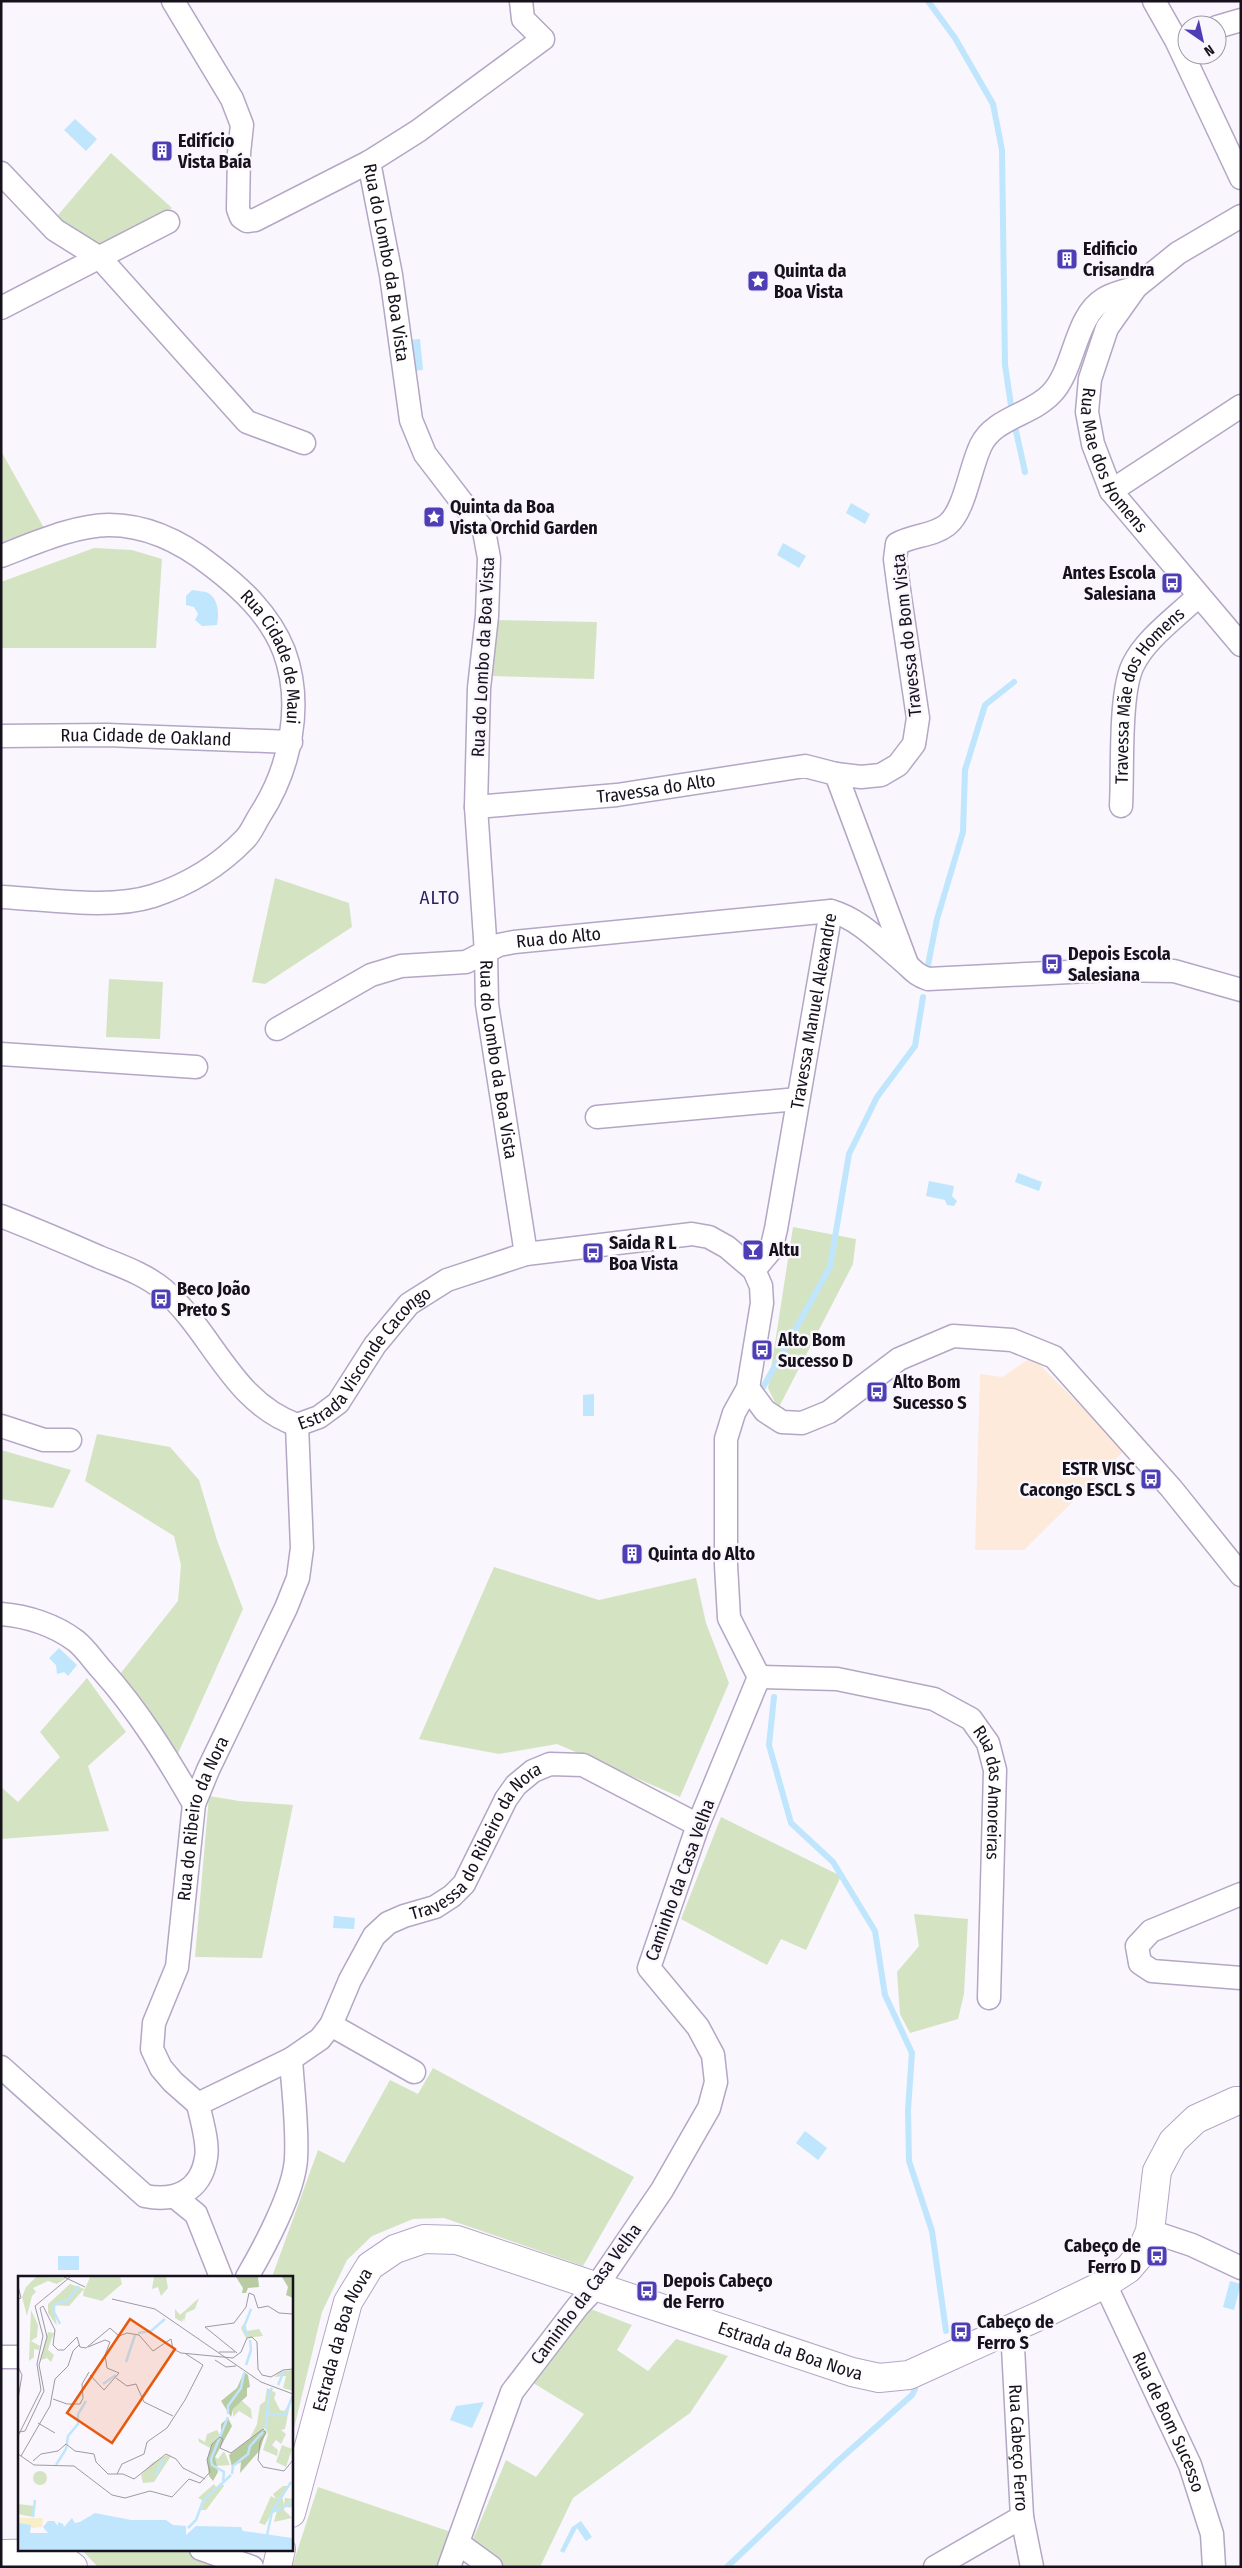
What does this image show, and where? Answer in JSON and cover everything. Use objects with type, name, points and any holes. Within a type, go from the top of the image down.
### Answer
[{"type":"main road","name":"Estrada da Boa Nova","points":[[292,2509],[348,2302],[370,2266],[395,2249],[424,2239],[457,2240],[852,2372],[879,2378],[908,2375],[1105,2284],[1128,2269],[1140,2255],[1150,2231],[1158,2171],[1173,2141],[1196,2119],[1236,2101],[1241,2102]]},
{"type":"main road","points":[[277,2567],[281,2550]]},
{"type":"main road","points":[[1,2554],[44,2554],[68,2562],[73,2567]]},
{"type":"street","points":[[173,1],[232,99],[242,126],[238,185],[238,209],[241,217],[247,221],[255,220],[368,162]]},
{"type":"street","name":"Rua do Lombo da Boa Vista","points":[[521,1],[524,19],[543,39],[418,131],[368,162],[391,275],[411,420],[425,454],[484,531],[488,543],[488,616],[479,688],[476,807],[486,953],[487,1004],[526,1254]]},
{"type":"street","points":[[1160,4],[1177,32]]},
{"type":"street","points":[[1227,24],[1241,20]]},
{"type":"street","points":[[1193,65],[1241,178]]},
{"type":"street","points":[[1,173],[55,230],[100,258],[247,422],[304,443]]},
{"type":"street","name":"Rua Mae dos Homens","points":[[1241,216],[1178,253],[1136,287],[1107,328],[1090,379],[1087,412],[1093,444],[1111,491],[1241,645]]},
{"type":"street","points":[[1,308],[168,222]]},
{"type":"street","name":"Travessa do Bom Vista","points":[[836,774],[861,777],[881,775],[898,765],[914,744],[918,718],[895,559],[897,544],[908,538],[935,532],[947,525],[956,515],[981,444],[992,430],[1051,394],[1059,383],[1089,314],[1103,299],[1136,287]]},
{"type":"street","points":[[1111,491],[1241,406]]},
{"type":"street","name":"Rua Cidade de Maui","points":[[1,556],[68,533],[109,525],[155,533],[194,552],[238,586],[267,619],[284,651],[293,690],[291,742],[274,795],[246,838],[219,862],[186,883],[152,896],[115,902],[1,897]]},
{"type":"street","name":"Travessa Mãe dos Homens","points":[[1121,806],[1126,685],[1133,665],[1144,648],[1198,596]]},
{"type":"street","name":"Rua Cidade de Oakland","points":[[1,736],[107,735],[291,742]]},
{"type":"street","name":"Travessa do Alto","points":[[476,807],[617,795],[805,766],[836,774]]},
{"type":"street","points":[[836,774],[907,965]]},
{"type":"street","name":"Travessa Manuel Alexandre","points":[[754,1270],[771,1250],[775,1236],[831,911],[846,915],[856,922],[907,965],[916,975],[928,980],[1109,970],[1174,971],[1241,990]]},
{"type":"street","name":"Rua do Alto","points":[[277,1029],[371,975],[401,966],[466,962],[499,946],[514,942],[831,911]]},
{"type":"street","points":[[1,1054],[196,1067]]},
{"type":"street","points":[[597,1117],[798,1099]]},
{"type":"street","name":"Estrada Visconde Cacongo","points":[[1,1216],[134,1270],[163,1289],[204,1335],[242,1390],[269,1413],[297,1425],[319,1417],[338,1403],[375,1345],[409,1304],[447,1280],[526,1254],[692,1234],[709,1238],[727,1247],[754,1270]]},
{"type":"street","points":[[754,1270],[761,1286],[762,1303],[748,1388],[734,1413],[726,1439],[726,1565],[729,1618],[759,1677]]},
{"type":"street","points":[[748,1388],[765,1411],[782,1422],[802,1423],[829,1412],[899,1359],[953,1336],[1012,1340],[1054,1357],[1171,1488],[1241,1575]]},
{"type":"street","name":"Rua do Ribeiro da Nora","points":[[198,2104],[160,2068],[152,2049],[154,2023],[177,1967],[194,1804],[208,1770],[286,1608],[298,1578],[302,1548],[297,1425]]},
{"type":"street","points":[[1,1426],[44,1440],[70,1440]]},
{"type":"street","points":[[1,1614],[20,1615],[52,1627],[76,1641],[112,1682],[151,1733],[194,1804]]},
{"type":"street","name":"Caminho da Casa Velha","points":[[448,2567],[512,2392],[596,2286],[662,2190],[709,2108],[716,2082],[713,2055],[698,2027],[648,1968],[698,1824],[759,1677]]},
{"type":"street","name":"Rua das Amoreiras","points":[[759,1677],[837,1679],[934,1699],[971,1718],[988,1743],[995,1770],[989,1998]]},
{"type":"street","name":"Travessa do Ribeiro da Nora","points":[[331,2025],[350,1980],[374,1936],[388,1923],[435,1907],[452,1896],[464,1884],[506,1799],[516,1786],[534,1771],[550,1764],[583,1765],[698,1824]]},
{"type":"street","points":[[1241,1894],[1151,1931],[1137,1946],[1140,1963],[1152,1971],[1241,1978]]},
{"type":"street","points":[[1,2068],[146,2196],[163,2199],[175,2197],[190,2188],[202,2173],[207,2156],[198,2104],[291,2059],[320,2038],[331,2025],[414,2072]]},
{"type":"street","points":[[248,2276],[283,2204],[296,2160],[291,2059]]},
{"type":"street","points":[[175,2197],[196,2214],[221,2276]]},
{"type":"street","points":[[1150,2231],[1192,2246],[1241,2268]]},
{"type":"street","name":"Rua de Bom Sucesso","points":[[1105,2284],[1190,2465],[1212,2534],[1214,2567]]},
{"type":"street","name":"Rua Cabeço Ferro","points":[[1012,2328],[1022,2517],[1032,2567]]},
{"type":"street","points":[[1,2357],[18,2358]]},
{"type":"street","points":[[935,2567],[1022,2517]]},
{"type":"street","points":[[458,2543],[491,2567]]},
{"type":"street","points":[[204,2550],[252,2567]]},
{"type":"shaded area","points":[[1032,1357],[1125,1450],[1024,1550],[975,1550],[980,1374],[1002,1377]]},
{"type":"green space","points":[[111,153],[172,208],[140,231],[128,237],[104,244],[91,243],[76,236],[58,215]]},
{"type":"green space","points":[[1,451],[44,528],[1,542]]},
{"type":"green space","points":[[94,548],[132,550],[162,559],[156,648],[1,648],[1,582]]},
{"type":"green space","points":[[493,620],[597,622],[594,679],[493,676]]},
{"type":"green space","points":[[275,878],[349,903],[352,927],[265,984],[252,982]]},
{"type":"green space","points":[[109,979],[163,982],[160,1039],[106,1037]]},
{"type":"green space","points":[[793,1227],[856,1239],[853,1264],[778,1409],[768,1388]]},
{"type":"green space","points":[[97,1434],[170,1447],[199,1480],[217,1540],[243,1609],[176,1758],[120,1674],[178,1601],[181,1565],[174,1536],[85,1481]]},
{"type":"green space","points":[[1,1450],[71,1470],[53,1508],[1,1499]]},
{"type":"green space","points":[[494,1567],[599,1600],[696,1578],[706,1623],[729,1683],[680,1797],[557,1744],[499,1754],[419,1739]]},
{"type":"green space","points":[[87,1678],[126,1732],[88,1766],[109,1831],[1,1839],[1,1787],[18,1802],[60,1757],[40,1732]]},
{"type":"green space","points":[[209,1796],[239,1801],[293,1805],[262,1958],[195,1957]]},
{"type":"green space","points":[[721,1817],[841,1876],[806,1950],[781,1939],[767,1965],[681,1919]]},
{"type":"green space","points":[[914,1914],[968,1919],[964,1994],[958,2019],[910,2033],[900,2014],[897,1972],[919,1946]]},
{"type":"green space","points":[[433,2068],[634,2177],[583,2266],[444,2218],[413,2219],[372,2236],[347,2260],[322,2312],[292,2437],[292,2276],[272,2276],[318,2150],[344,2163],[390,2080],[418,2094]]},
{"type":"green space","points":[[583,2306],[632,2325],[617,2350],[648,2371],[676,2339],[728,2356],[690,2413],[573,2498],[540,2567],[505,2567],[471,2544],[506,2460],[536,2477],[584,2414],[530,2381]]},
{"type":"green space","points":[[318,2487],[451,2532],[437,2566],[292,2567]]},
{"type":"green space","points":[[82,2550],[193,2550],[238,2567],[98,2567]]},
{"type":"water","points":[[75,119],[97,139],[86,151],[64,130]]},
{"type":"water","points":[[420,339],[423,370],[412,371],[409,340]]},
{"type":"water","points":[[851,503],[870,514],[865,524],[846,513]]},
{"type":"water","points":[[783,543],[806,556],[799,568],[777,555]]},
{"type":"water","points":[[192,590],[208,593],[212,596],[218,612],[217,625],[202,626],[195,620],[198,614],[194,607],[186,605],[186,596]]},
{"type":"water","points":[[1018,1173],[1042,1182],[1039,1191],[1015,1182]]},
{"type":"water","points":[[929,1181],[954,1186],[952,1196],[957,1201],[954,1206],[947,1205],[945,1200],[926,1196]]},
{"type":"water","points":[[594,1394],[594,1416],[583,1416],[583,1395]]},
{"type":"water","points":[[59,1648],[77,1665],[68,1676],[64,1672],[57,1674],[56,1665],[49,1658]]},
{"type":"water","points":[[334,1916],[355,1918],[354,1929],[333,1928]]},
{"type":"water","points":[[805,2131],[827,2148],[818,2160],[796,2143]]},
{"type":"water","points":[[58,2256],[79,2256],[79,2270],[58,2270]]},
{"type":"water","points":[[1230,2281],[1241,2284],[1234,2310],[1223,2307]]},
{"type":"water","points":[[484,2402],[472,2428],[450,2420],[456,2406]]},
{"type":"water","points":[[581,2521],[592,2537],[586,2541],[577,2528],[564,2553],[560,2551],[572,2527]]},
{"type":"waterway","points":[[928,1],[955,38],[993,104],[1002,150],[1005,365],[1012,412]]},
{"type":"waterway","points":[[1014,422],[1025,472]]},
{"type":"waterway","points":[[928,965],[937,919],[963,832],[965,770],[985,705],[1014,682]]},
{"type":"waterway","points":[[761,1391],[830,1267],[849,1154],[877,1097],[915,1046],[923,997]]},
{"type":"waterway","points":[[774,1697],[769,1745],[791,1823],[833,1862],[875,1931],[885,1995],[912,2053],[908,2110],[909,2161],[932,2231],[946,2331]]},
{"type":"waterway","points":[[727,2567],[838,2461],[912,2395],[915,2389]]},
{"type":"place","name":"Edifício Vista Baía","points":[[162,151]]},
{"type":"place","name":"Edificio Crisandra","points":[[1067,259]]},
{"type":"place","name":"Quinta da Boa Vista","points":[[758,281]]},
{"type":"place","name":"Quinta da Boa Vista Orchid Garden","points":[[434,517]]},
{"type":"place","name":"Antes Escola Salesiana","points":[[1172,583]]},
{"type":"place","name":"Depois Escola Salesiana","points":[[1052,964]]},
{"type":"place","name":"Altu","points":[[753,1250]]},
{"type":"place","name":"Saída R L Boa Vista","points":[[593,1253]]},
{"type":"place","name":"Beco João Preto S","points":[[161,1299]]},
{"type":"place","name":"Alto Bom Sucesso D","points":[[762,1350]]},
{"type":"place","name":"Alto Bom Sucesso S","points":[[877,1392]]},
{"type":"place","name":"ESTR VISC Cacongo ESCL S","points":[[1151,1479]]},
{"type":"place","name":"Quinta do Alto","points":[[632,1554]]},
{"type":"place","name":"Cabeço de Ferro D","points":[[1157,2256]]},
{"type":"place","name":"Depois Cabeço de Ferro","points":[[647,2291]]},
{"type":"place","name":"Cabeço de Ferro S","points":[[961,2332]]},
{"type":"district","name":"ALTO","points":[[440,897]]}]
